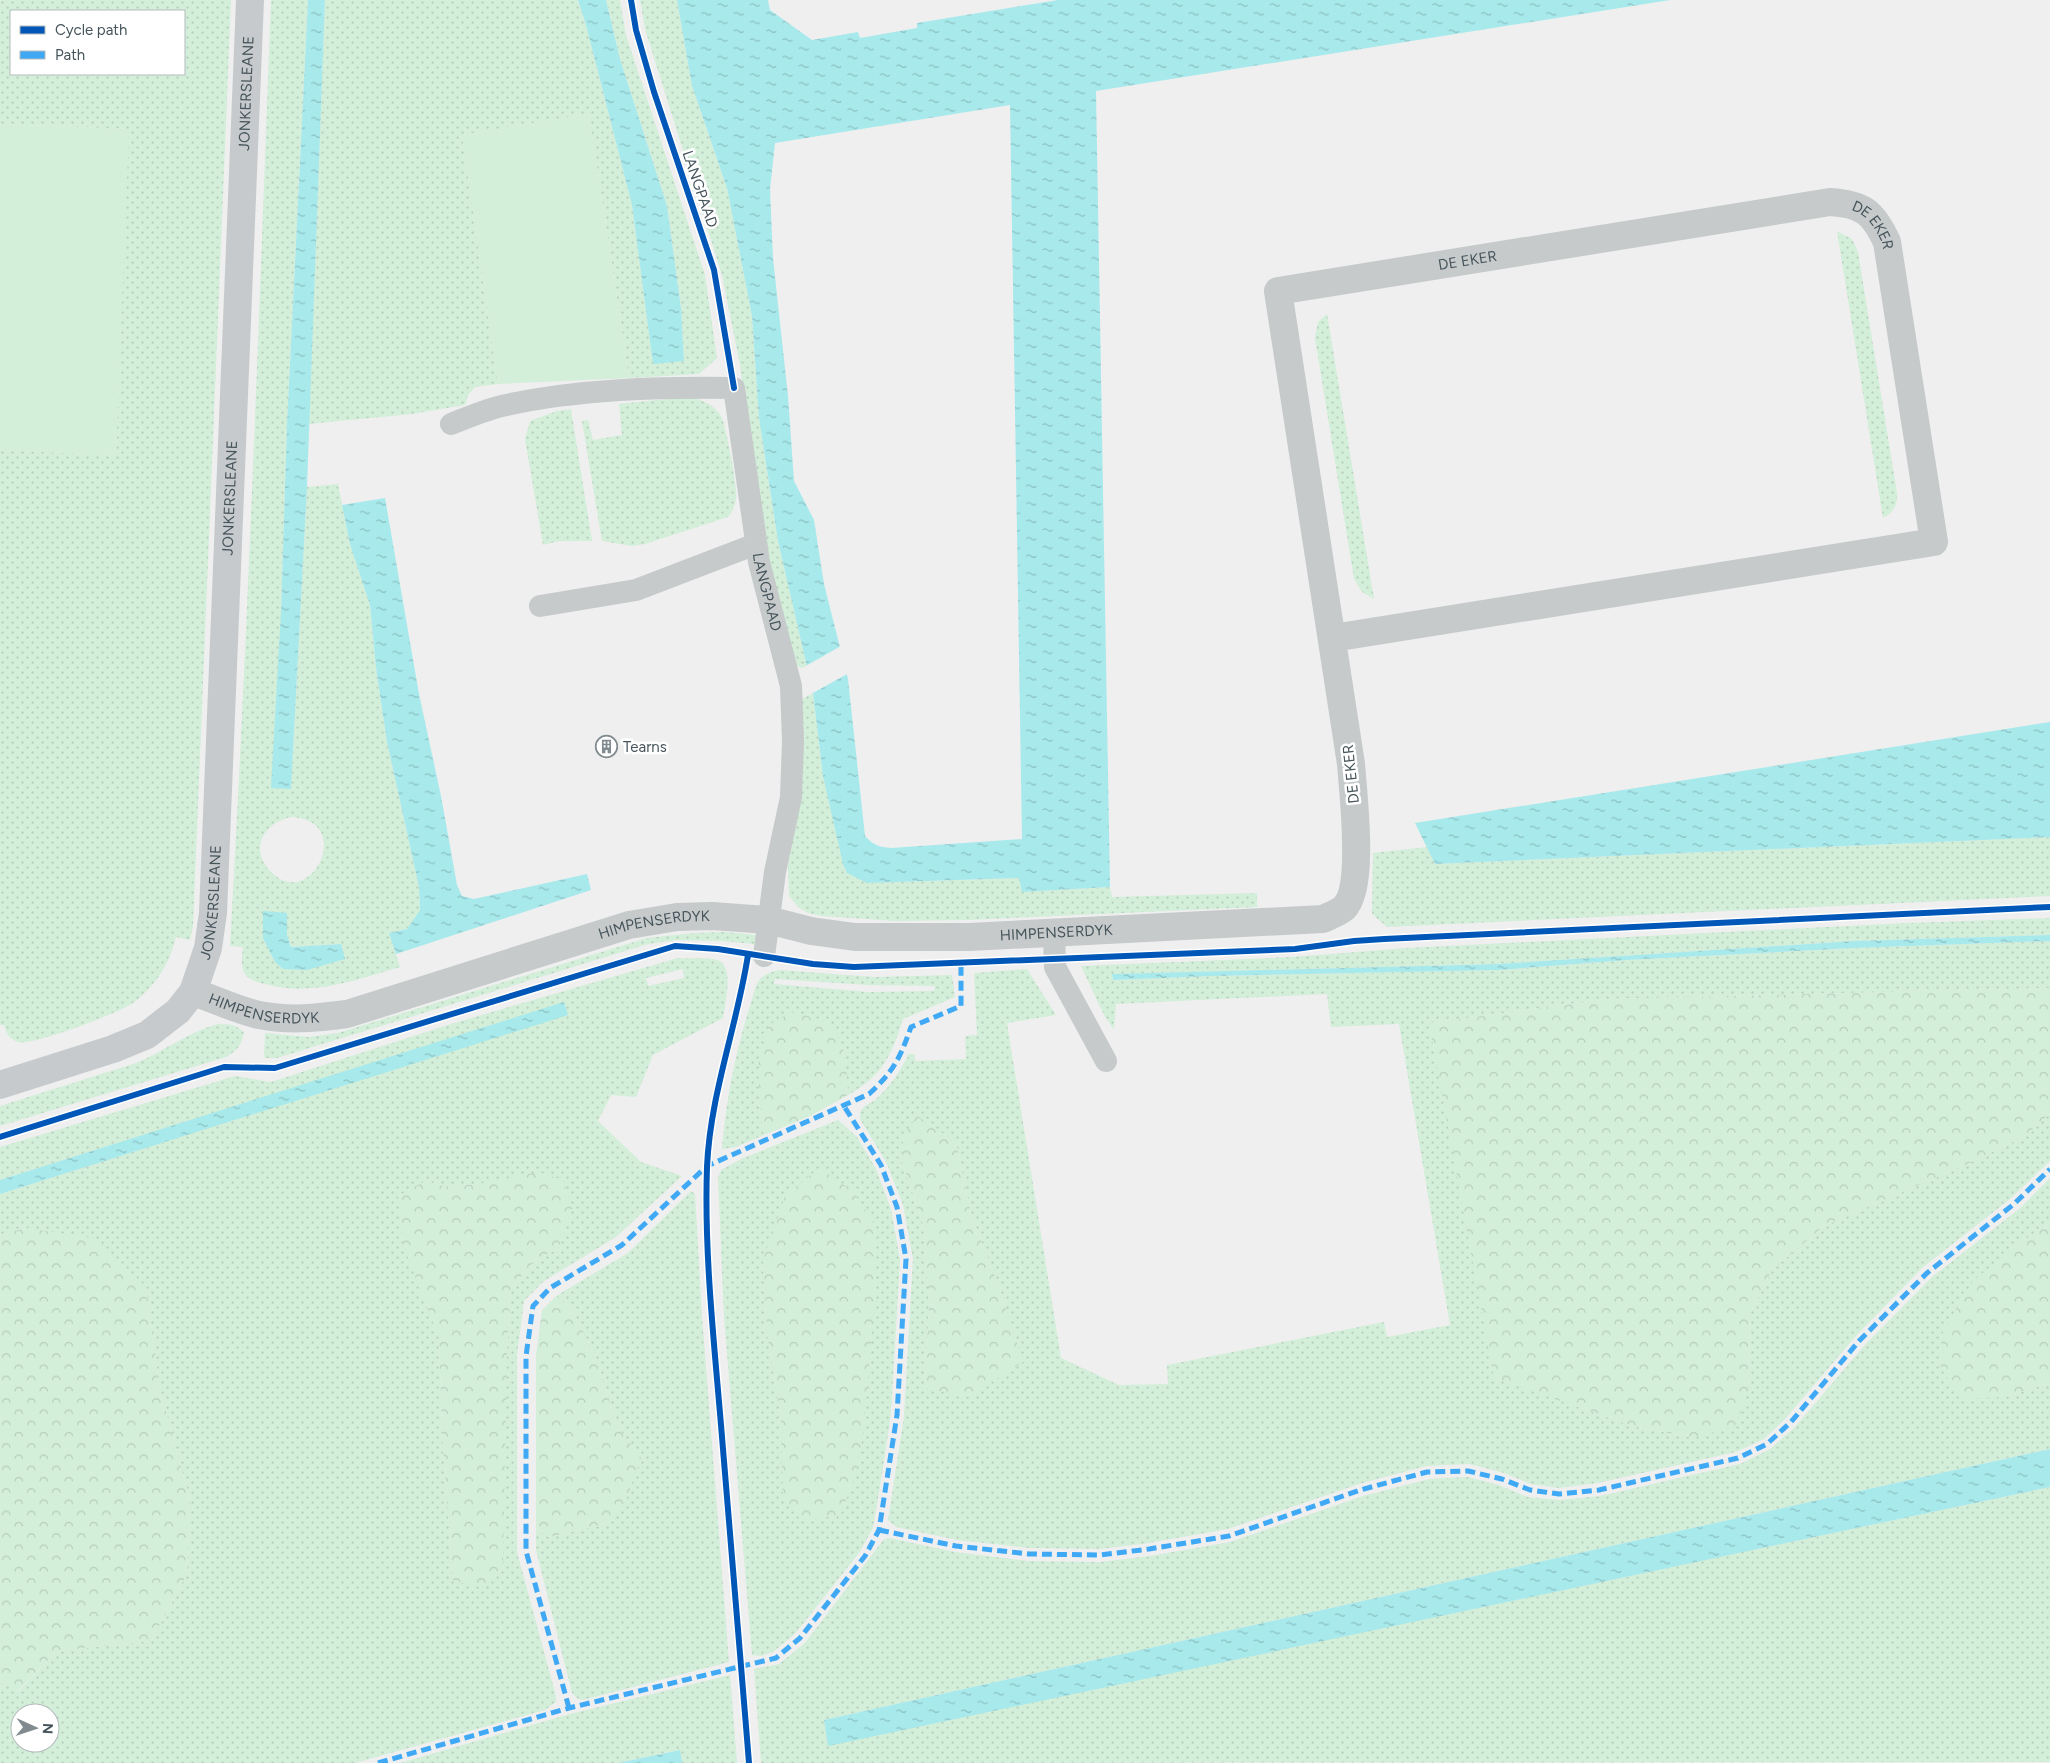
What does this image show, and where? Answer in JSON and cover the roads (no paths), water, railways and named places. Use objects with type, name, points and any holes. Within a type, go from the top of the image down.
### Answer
[{"type":"street","name":"JONKERSLEANE","points":[[193,992],[208,948],[213,914],[250,0]]},
{"type":"street","name":"DE EKER","points":[[1333,638],[1934,542],[1887,242],[1878,224],[1866,210],[1849,203],[1830,202],[1278,291],[1351,764],[1356,831],[1354,889],[1344,908]]},
{"type":"street","name":"HIMPENSERDYK","points":[[0,1085],[113,1049],[147,1034],[178,1011],[193,992],[257,1014],[291,1019],[347,1014],[629,925],[677,917],[712,916],[768,920],[811,931],[855,936],[968,937],[1299,922],[1323,919],[1344,908]]},
{"type":"lane","name":"LANGPAAD","points":[[451,424],[504,405],[574,394],[671,387],[734,388],[759,562],[791,686],[793,732],[791,797],[775,872],[764,956]]},
{"type":"lane","points":[[540,606],[636,590],[756,544]]},
{"type":"lane","points":[[1054,933],[1055,967],[1106,1062]]},
{"type":"water","points":[[308,0],[325,0],[307,487],[291,789],[271,788],[281,612],[287,424]]},
{"type":"water","points":[[578,0],[606,0],[620,59],[667,206],[681,308],[684,361],[653,364],[632,205]]},
{"type":"water","points":[[677,0],[768,0],[770,10],[812,40],[858,32],[860,38],[917,28],[917,23],[1058,0],[1670,0],[1096,91],[1110,887],[1022,892],[1019,878],[867,883],[847,873],[843,864],[823,776],[813,693],[778,541],[759,418],[752,316],[727,188],[692,86]],"holes":[[[1010,105],[1022,839],[891,848],[876,845],[865,836],[848,679],[824,584],[814,520],[794,481],[788,396],[773,258],[770,189],[775,143]]]},
{"type":"water","points":[[385,498],[419,694],[441,796],[457,885],[462,896],[474,899],[587,874],[591,890],[396,954],[389,933],[407,929],[420,910],[419,887],[387,742],[376,668],[370,605],[350,544],[342,505]]},
{"type":"water","points":[[2050,722],[2050,837],[1435,864],[1415,823]]},
{"type":"water","points":[[263,911],[287,913],[287,935],[291,947],[341,944],[345,959],[307,970],[283,969],[275,962],[263,938]]},
{"type":"water","points":[[2050,935],[2050,941],[1854,948],[1627,960],[1499,970],[1113,980],[1112,974],[1498,964],[1854,941]]},
{"type":"water","points":[[564,1002],[568,1015],[0,1194],[0,1180]]},
{"type":"water","points":[[2050,1449],[2050,1487],[828,1746],[824,1720]]},
{"type":"water","points":[[680,1750],[682,1763],[618,1763]]},
{"type":"place","name":"Tearns","points":[[607,747]]}]
